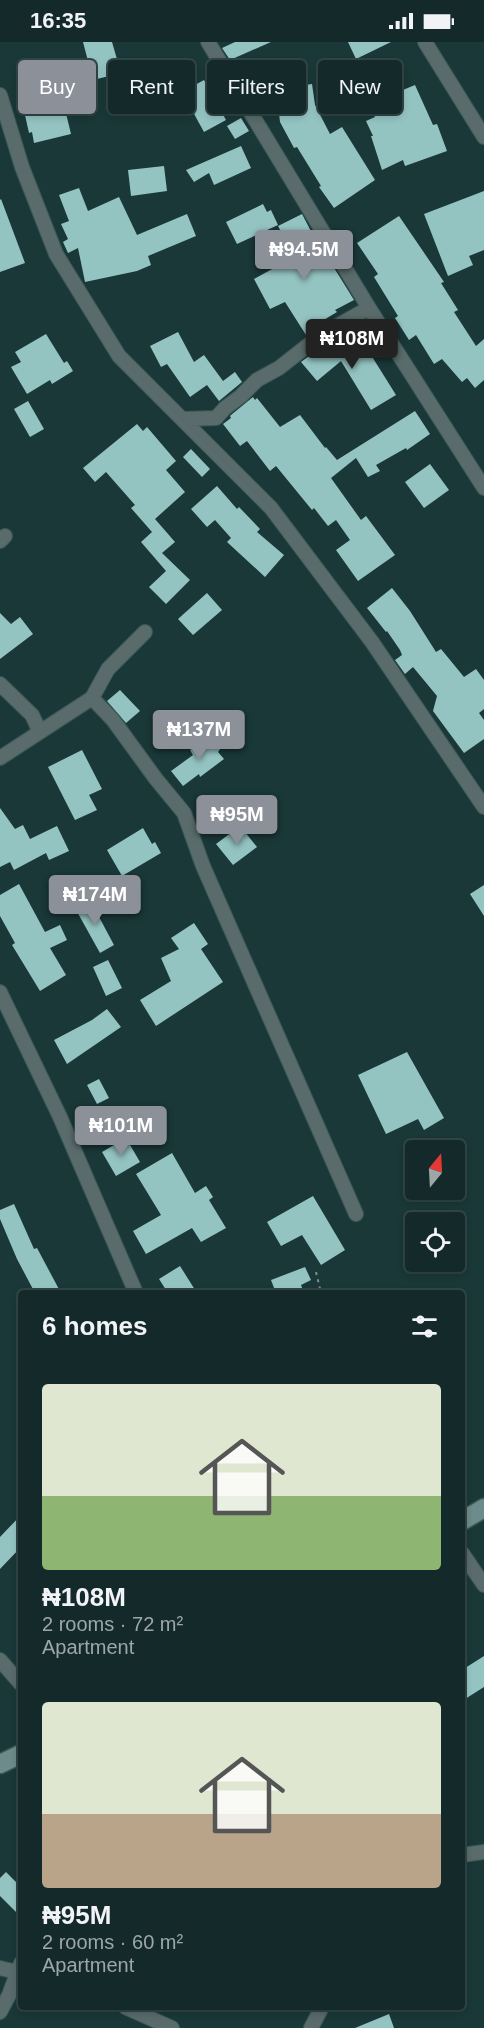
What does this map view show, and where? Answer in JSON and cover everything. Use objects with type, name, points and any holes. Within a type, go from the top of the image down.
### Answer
[{"type":"main road","points":[[465,1519],[484,1508]]},
{"type":"main road","points":[[0,1764],[18,1755]]},
{"type":"street","points":[[208,42],[369,308],[484,488]]},
{"type":"street","points":[[425,42],[484,136]]},
{"type":"street","points":[[0,95],[22,167],[56,254],[119,357],[271,508],[372,642],[484,807]]},
{"type":"street","points":[[182,419],[216,418],[257,380],[279,368],[321,335],[369,308]]},
{"type":"street","points":[[0,758],[92,698],[108,669],[145,632]]},
{"type":"street","points":[[0,684],[32,715],[40,732]]},
{"type":"street","points":[[92,698],[113,720],[184,813],[203,866],[356,1214]]},
{"type":"street","points":[[0,992],[60,1117],[135,1290]]},
{"type":"street","points":[[465,1557],[484,1585]]},
{"type":"street","points":[[0,1660],[18,1681]]},
{"type":"street","points":[[465,1855],[484,1852]]},
{"type":"street","points":[[0,1968],[18,1969]]},
{"type":"street","points":[[0,2012],[18,1974]]},
{"type":"street","points":[[132,2010],[172,2028]]},
{"type":"street","points":[[311,2028],[320,2010]]},
{"type":"path","points":[[316,1272],[320,1290]]},
{"type":"building","points":[[83,42],[112,42],[117,60],[108,60],[108,76],[96,79],[96,60],[88,60]]},
{"type":"building","points":[[235,42],[271,42],[230,60],[222,48]]},
{"type":"building","points":[[348,42],[391,42],[356,59]]},
{"type":"building","points":[[204,80],[207,85],[207,114],[223,114],[226,120],[204,132],[194,114],[195,85]]},
{"type":"building","points":[[312,84],[318,114],[330,134],[342,127],[375,180],[334,208],[319,187],[321,186],[297,147],[294,148],[280,122],[279,114],[306,114],[306,85]]},
{"type":"building","points":[[415,85],[433,125],[437,124],[447,151],[405,166],[403,160],[382,170],[371,136],[373,136],[366,121],[375,117],[374,114],[402,114],[402,90]]},
{"type":"building","points":[[25,114],[66,114],[71,134],[34,143],[32,132],[29,133]]},
{"type":"building","points":[[241,118],[249,131],[235,139],[227,126]]},
{"type":"building","points":[[241,146],[251,168],[214,185],[209,173],[194,182],[186,170]]},
{"type":"building","points":[[164,166],[167,191],[131,196],[128,170]]},
{"type":"building","points":[[79,188],[88,211],[119,197],[137,235],[187,214],[196,236],[148,256],[151,265],[137,271],[85,282],[78,248],[68,253],[63,242],[68,239],[61,224],[69,221],[59,195]]},
{"type":"building","points":[[484,191],[484,250],[469,256],[473,265],[448,276],[424,214]]},
{"type":"building","points":[[0,200],[25,263],[0,272]]},
{"type":"building","points":[[263,204],[267,212],[271,210],[278,225],[237,244],[226,222]]},
{"type":"building","points":[[302,214],[313,235],[303,240],[317,265],[328,258],[354,300],[335,310],[337,312],[306,335],[285,302],[270,309],[254,279],[294,257],[278,226]]},
{"type":"building","points":[[399,216],[444,282],[441,283],[458,310],[454,312],[476,346],[484,339],[484,380],[475,388],[467,378],[462,382],[442,359],[434,364],[416,335],[409,340],[395,318],[398,316],[374,277],[378,274],[357,243]]},
{"type":"building","points":[[178,332],[194,362],[204,355],[223,381],[235,372],[242,382],[219,401],[207,385],[190,397],[167,364],[161,367],[150,346]]},
{"type":"building","points":[[46,334],[64,363],[67,361],[73,371],[52,384],[50,380],[27,394],[11,367],[21,362],[15,352]]},
{"type":"building","points":[[335,337],[341,344],[350,337],[365,358],[371,355],[396,395],[371,410],[341,361],[317,381],[301,362]]},
{"type":"building","points":[[253,397],[255,400],[257,398],[280,427],[300,415],[337,460],[415,411],[430,434],[407,450],[406,448],[376,465],[380,471],[368,477],[356,458],[331,478],[361,520],[366,516],[395,555],[358,581],[336,550],[350,540],[336,520],[328,526],[276,466],[270,471],[247,441],[240,446],[223,424]]},
{"type":"building","points":[[28,401],[44,429],[30,437],[14,409]]},
{"type":"building","points":[[137,424],[143,431],[147,427],[176,461],[166,470],[185,492],[155,519],[175,542],[162,553],[190,580],[166,604],[149,587],[166,571],[141,542],[152,532],[131,508],[135,505],[106,472],[95,482],[83,468]]},
{"type":"building","points":[[191,449],[210,469],[202,477],[183,457]]},
{"type":"building","points":[[430,464],[449,490],[424,508],[405,482]]},
{"type":"building","points":[[217,486],[237,509],[239,507],[260,529],[257,532],[284,555],[265,577],[227,542],[231,538],[215,520],[207,527],[191,509]]},
{"type":"building","points":[[392,588],[410,611],[436,652],[441,649],[464,677],[476,669],[484,680],[484,709],[479,713],[484,720],[484,739],[464,753],[433,711],[437,696],[413,667],[405,674],[395,660],[402,655],[400,650],[367,608]]},
{"type":"building","points":[[207,593],[222,610],[193,635],[178,619]]},
{"type":"building","points":[[0,613],[11,624],[20,617],[33,634],[0,659]]},
{"type":"building","points":[[120,690],[140,711],[126,723],[107,701]]},
{"type":"building","points":[[214,736],[224,743],[218,752],[224,759],[200,777],[199,774],[183,786],[171,771],[193,755],[190,750],[202,741],[207,746]]},
{"type":"building","points":[[82,750],[102,789],[89,795],[97,810],[75,820],[48,767]]},
{"type":"building","points":[[0,808],[15,829],[23,825],[30,839],[57,826],[69,851],[49,860],[46,853],[14,870],[10,862],[0,867]]},
{"type":"building","points":[[240,826],[257,847],[233,865],[216,844]]},
{"type":"building","points":[[143,828],[152,844],[155,842],[161,853],[122,876],[107,850]]},
{"type":"building","points":[[19,884],[45,932],[60,925],[67,940],[50,948],[66,975],[40,991],[12,945],[15,943],[0,916],[0,895]]},
{"type":"building","points":[[484,885],[484,916],[470,894]]},
{"type":"building","points":[[90,900],[114,945],[100,953],[75,908]]},
{"type":"building","points":[[194,923],[208,944],[201,949],[223,982],[156,1026],[140,1000],[171,981],[161,958],[179,949],[171,938]]},
{"type":"building","points":[[108,960],[122,988],[106,996],[93,967]]},
{"type":"building","points":[[107,1009],[121,1027],[67,1064],[54,1040],[92,1020]]},
{"type":"building","points":[[407,1052],[444,1118],[424,1130],[418,1119],[386,1134],[358,1075]]},
{"type":"building","points":[[99,1079],[109,1098],[97,1104],[87,1085]]},
{"type":"building","points":[[126,1138],[140,1162],[116,1176],[102,1152]]},
{"type":"building","points":[[172,1153],[195,1193],[206,1186],[213,1197],[209,1200],[226,1228],[201,1242],[192,1228],[146,1254],[133,1231],[161,1215],[136,1174]]},
{"type":"building","points":[[313,1196],[345,1250],[321,1265],[302,1235],[281,1246],[267,1222]]},
{"type":"building","points":[[14,1204],[34,1249],[37,1248],[59,1290],[33,1290],[0,1219],[0,1210]]},
{"type":"building","points":[[180,1266],[195,1290],[166,1290],[159,1279]]},
{"type":"building","points":[[305,1267],[311,1280],[301,1285],[303,1290],[275,1290],[271,1280]]},
{"type":"building","points":[[18,1518],[18,1550],[0,1569],[0,1537]]},
{"type":"building","points":[[484,1656],[484,1687],[465,1699],[465,1668]]},
{"type":"building","points":[[6,1872],[18,1884],[18,1914],[0,1896],[0,1878]]},
{"type":"building","points":[[389,2014],[394,2028],[355,2028]]}]
